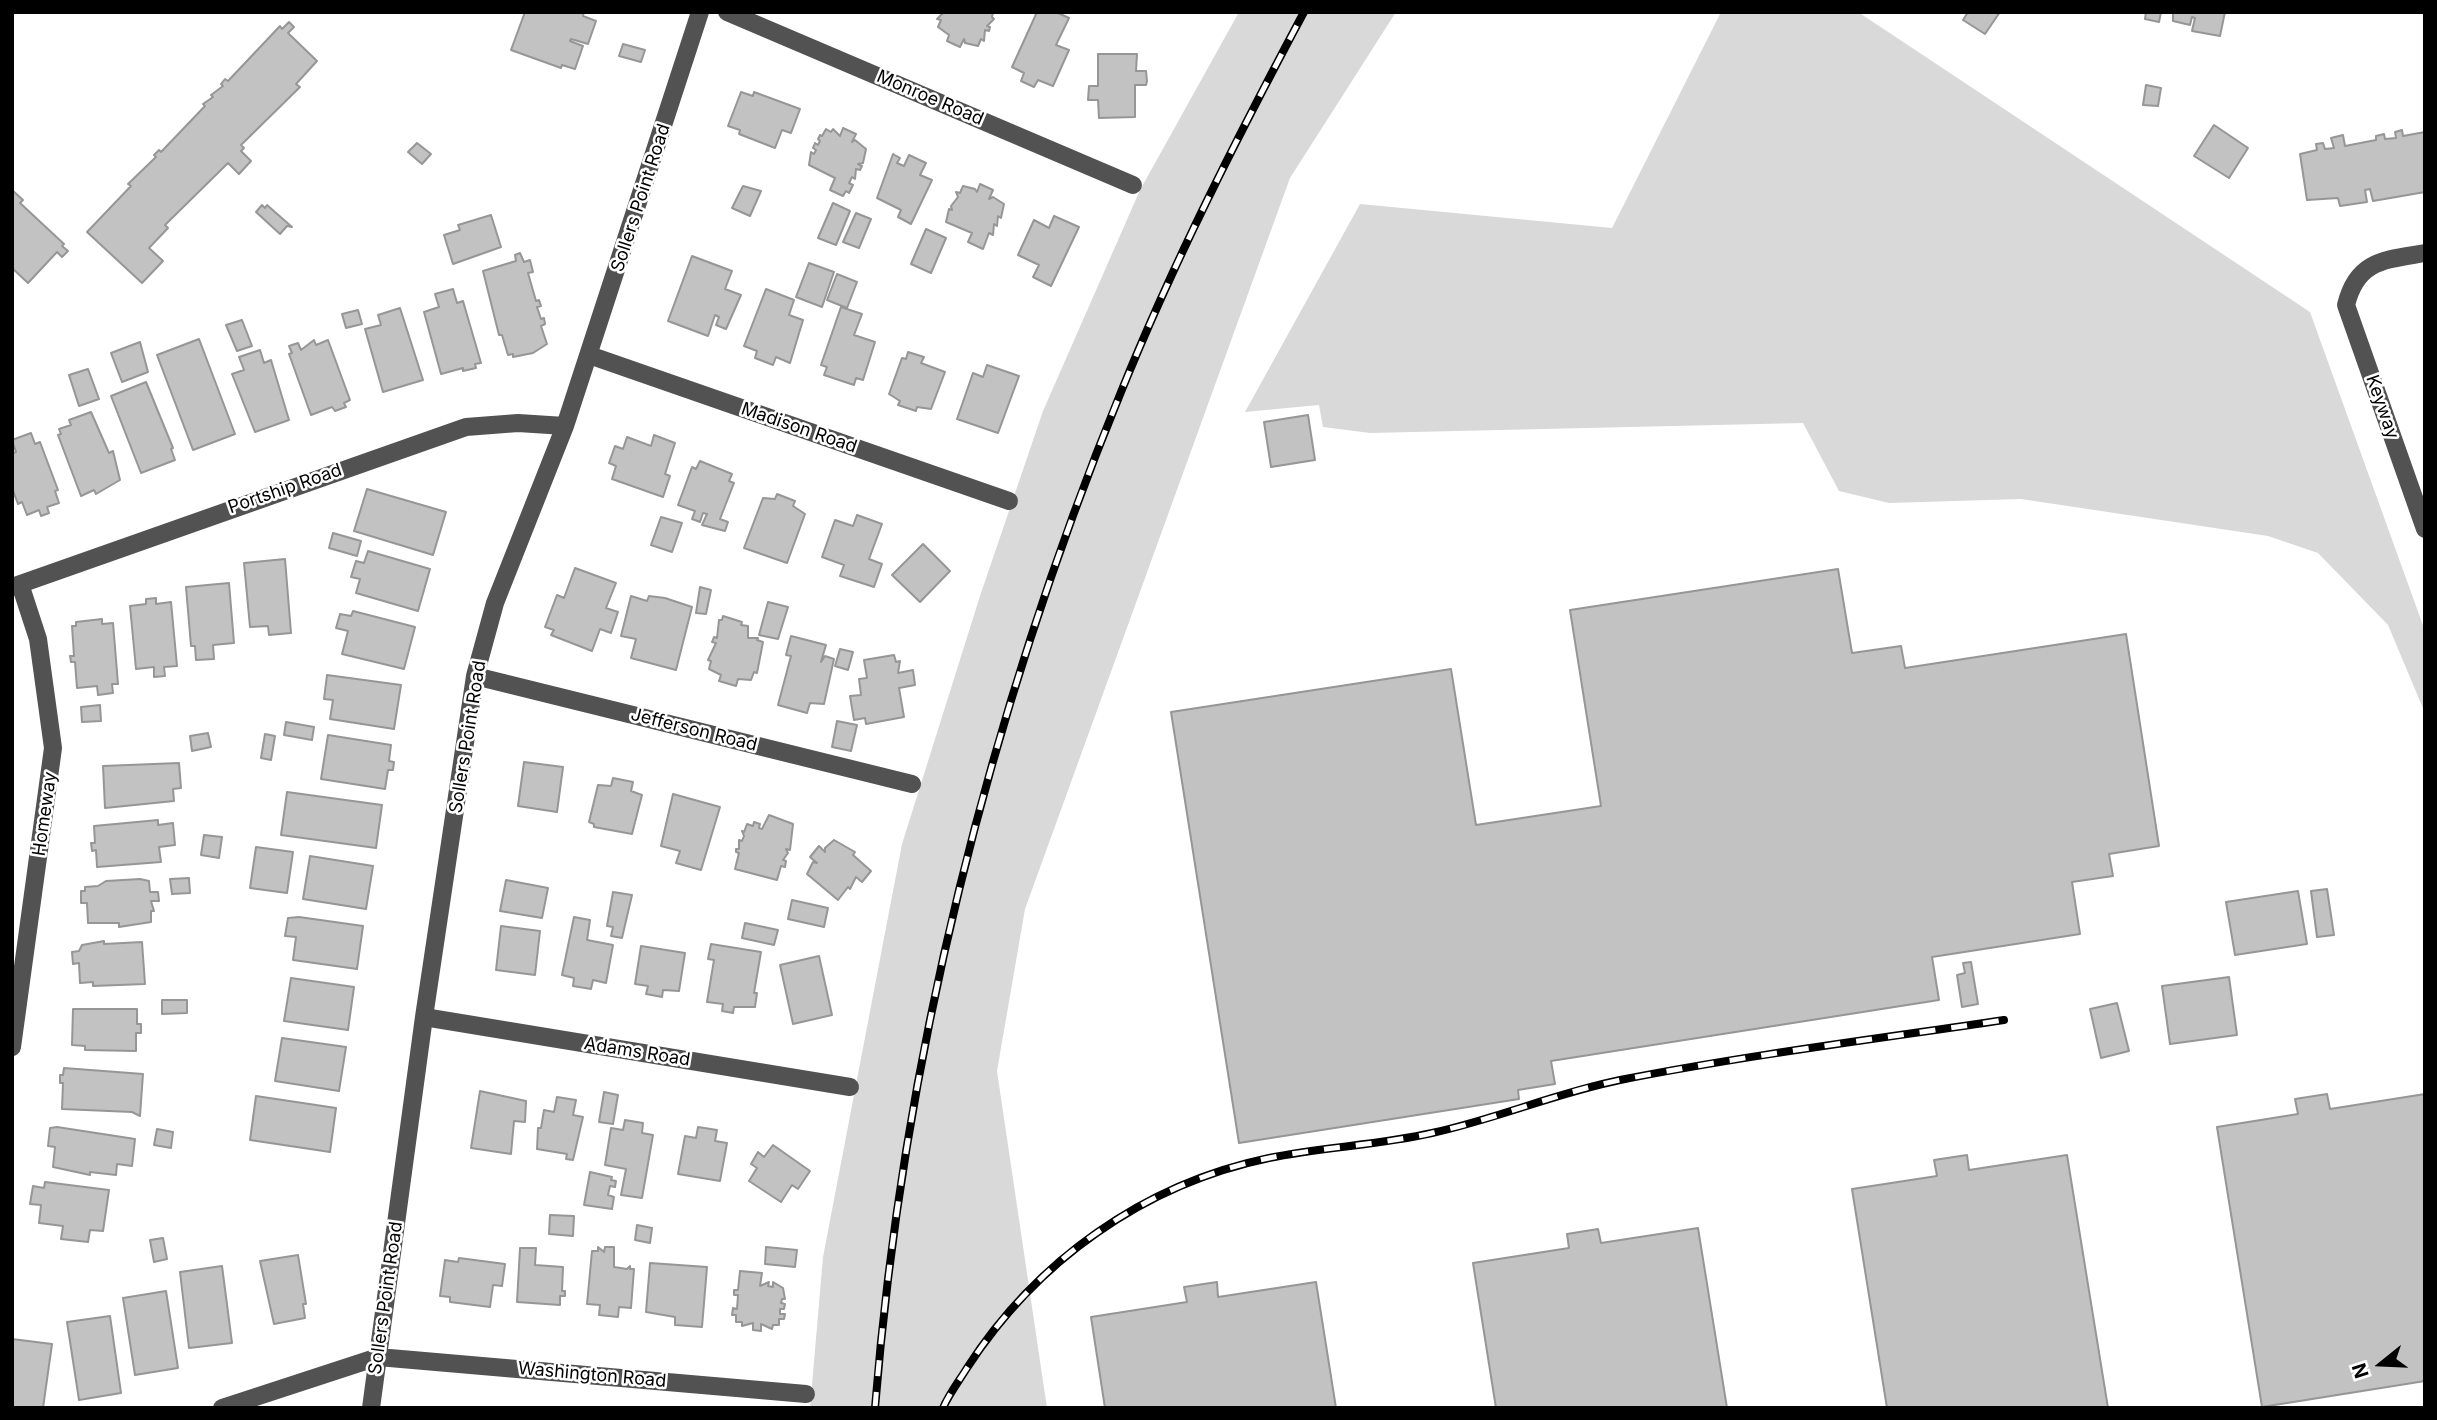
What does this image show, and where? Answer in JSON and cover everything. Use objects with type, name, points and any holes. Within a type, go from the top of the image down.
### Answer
[{"type":"street","name":"Sollers Point Road","points":[[371,1408],[424,1017],[475,676],[495,603],[565,426],[700,12]]},
{"type":"street","name":"Monroe Road","points":[[727,12],[1133,185]]},
{"type":"street","name":"Keyway","points":[[2425,253],[2374,264],[2362,271],[2351,285],[2346,305],[2425,529]]},
{"type":"street","name":"Madison Road","points":[[589,355],[1009,501]]},
{"type":"street","name":"Portship Road","points":[[16,585],[466,427],[518,423],[565,426]]},
{"type":"street","name":"Homeway","points":[[12,1048],[53,748],[38,639],[16,585]]},
{"type":"street","name":"Jefferson Road","points":[[475,676],[912,784]]},
{"type":"street","name":"Adams Road","points":[[424,1017],[850,1087]]},
{"type":"street","name":"Washington Road","points":[[378,1357],[806,1394]]},
{"type":"street","points":[[222,1408],[378,1357]]},
{"type":"shaded area","points":[[1239,12],[1396,12],[1290,178],[1025,909],[997,1071],[1047,1408],[810,1408],[823,1257],[902,844],[980,596],[1043,411],[1140,190]]},
{"type":"shaded area","points":[[1721,12],[1858,12],[2310,312],[2425,631],[2425,713],[2388,625],[2318,553],[2268,536],[2021,499],[1889,503],[1839,491],[1803,423],[1370,433],[1323,427],[1319,405],[1245,412],[1360,204],[1612,228]]},
{"type":"building","points":[[525,12],[584,12],[583,16],[596,21],[588,44],[571,39],[570,41],[583,46],[575,69],[562,65],[561,68],[511,50]]},
{"type":"building","points":[[944,12],[993,12],[994,19],[987,26],[990,27],[989,31],[985,30],[984,41],[981,39],[978,46],[965,43],[964,39],[960,47],[947,41],[949,35],[938,27],[941,20],[937,19]]},
{"type":"building","points":[[1037,12],[1056,12],[1069,18],[1056,45],[1069,50],[1053,86],[1038,80],[1034,87],[1021,81],[1024,73],[1012,67]]},
{"type":"building","points":[[1968,12],[2000,12],[1985,34],[1963,20]]},
{"type":"building","points":[[2146,12],[2161,12],[2159,22],[2145,19]]},
{"type":"building","points":[[2173,12],[2225,12],[2220,36],[2192,31],[2195,18],[2192,17],[2190,25],[2173,21]]},
{"type":"building","points":[[289,22],[294,27],[288,33],[317,61],[296,84],[300,87],[241,145],[244,148],[241,151],[251,161],[239,174],[228,163],[165,225],[168,228],[149,248],[163,261],[142,283],[87,232],[131,186],[128,184],[156,157],[154,155],[159,150],[161,152],[205,106],[203,104],[223,86],[221,84],[225,79],[228,81],[280,26],[282,29]]},
{"type":"building","points":[[623,44],[645,50],[641,62],[619,56]]},
{"type":"building","points":[[1098,54],[1137,54],[1136,71],[1146,71],[1147,81],[1146,85],[1135,85],[1135,117],[1099,118],[1098,100],[1088,100],[1089,86],[1098,86]]},
{"type":"building","points":[[2146,85],[2161,88],[2158,106],[2143,105]]},
{"type":"building","points":[[741,92],[753,96],[754,92],[800,109],[791,133],[782,130],[775,148],[739,134],[740,130],[728,126]]},
{"type":"building","points":[[2214,125],[2248,148],[2229,178],[2194,156]]},
{"type":"building","points":[[843,128],[856,134],[852,142],[855,140],[866,149],[863,163],[858,164],[862,166],[860,170],[856,169],[855,179],[852,177],[849,183],[853,185],[849,193],[846,191],[843,196],[830,190],[835,178],[809,165],[811,152],[814,154],[816,150],[813,148],[815,143],[818,145],[820,135],[822,136],[826,129],[831,132],[833,129],[840,136]]},
{"type":"building","points":[[2402,130],[2403,136],[2425,132],[2425,192],[2373,201],[2370,189],[2365,190],[2367,202],[2340,206],[2338,198],[2307,200],[2300,154],[2317,150],[2316,144],[2323,143],[2325,149],[2334,148],[2331,138],[2343,135],[2345,146],[2376,140],[2376,136],[2384,134],[2385,139],[2396,138],[2395,132]]},
{"type":"building","points":[[417,143],[431,154],[422,164],[408,152]]},
{"type":"building","points":[[893,154],[900,158],[897,163],[904,166],[909,155],[926,163],[920,175],[932,180],[911,224],[898,217],[901,210],[877,198]]},
{"type":"building","points":[[980,184],[993,190],[989,199],[993,197],[1004,204],[1001,218],[998,216],[993,235],[989,233],[983,249],[968,242],[972,233],[946,222],[949,209],[952,210],[951,206],[958,197],[956,192],[960,193],[963,186],[977,192]]},
{"type":"building","points":[[743,186],[761,191],[750,216],[732,208]]},
{"type":"building","points":[[12,190],[23,200],[20,203],[64,244],[62,246],[68,251],[62,257],[57,252],[28,283],[12,268]]},
{"type":"building","points":[[833,203],[850,211],[836,245],[818,238]]},
{"type":"building","points":[[262,205],[265,208],[267,205],[292,227],[287,226],[280,234],[256,212]]},
{"type":"building","points":[[856,213],[871,219],[859,248],[843,242]]},
{"type":"building","points":[[491,215],[501,247],[453,264],[444,235],[460,230],[458,225]]},
{"type":"building","points":[[1054,216],[1079,227],[1051,286],[1033,277],[1039,265],[1018,255],[1034,220],[1049,228]]},
{"type":"building","points":[[926,229],[946,238],[931,273],[911,264]]},
{"type":"building","points":[[520,253],[524,262],[530,260],[533,272],[528,273],[536,301],[539,300],[541,306],[537,307],[541,319],[544,318],[545,324],[541,326],[547,344],[533,353],[513,357],[513,354],[508,355],[502,335],[499,335],[483,271],[516,261],[515,255]]},
{"type":"building","points":[[692,256],[732,271],[725,289],[741,295],[726,329],[716,325],[719,317],[715,315],[708,336],[668,321]]},
{"type":"building","points":[[809,263],[834,272],[822,307],[796,297]]},
{"type":"building","points":[[837,274],[857,282],[847,308],[827,300]]},
{"type":"building","points":[[453,289],[457,303],[463,301],[481,363],[475,364],[476,368],[463,371],[463,368],[441,374],[424,312],[439,307],[435,294]]},
{"type":"building","points":[[766,289],[794,300],[789,315],[803,320],[790,363],[776,357],[773,365],[755,358],[757,351],[744,346]]},
{"type":"building","points":[[841,307],[862,314],[854,335],[875,342],[863,380],[856,378],[854,385],[824,375],[827,367],[821,365]]},
{"type":"building","points":[[400,308],[423,380],[383,392],[365,329],[381,325],[378,315]]},
{"type":"building","points":[[358,310],[362,324],[346,328],[342,314]]},
{"type":"building","points":[[242,320],[252,346],[237,351],[226,325]]},
{"type":"building","points":[[199,339],[235,434],[193,450],[157,355]]},
{"type":"building","points":[[314,340],[316,345],[328,340],[350,400],[344,403],[346,407],[335,411],[332,407],[311,415],[289,354],[292,353],[289,346],[298,343],[301,350]]},
{"type":"building","points":[[140,342],[148,372],[122,382],[111,353]]},
{"type":"building","points":[[260,350],[264,363],[271,360],[289,420],[255,432],[232,374],[244,370],[239,357]]},
{"type":"building","points":[[908,352],[924,357],[921,363],[945,372],[931,409],[917,407],[916,411],[898,405],[900,401],[889,394],[902,358],[906,359]]},
{"type":"building","points":[[987,365],[1019,376],[998,433],[957,419],[973,373],[983,377]]},
{"type":"building","points":[[88,369],[99,399],[79,406],[69,375]]},
{"type":"building","points":[[146,382],[173,448],[171,449],[175,460],[141,473],[111,396]]},
{"type":"building","points":[[91,412],[109,453],[113,451],[120,480],[96,494],[94,490],[81,496],[58,435],[61,434],[59,429],[71,425],[69,420]]},
{"type":"building","points":[[1308,415],[1315,460],[1271,467],[1264,422]]},
{"type":"building","points":[[31,433],[35,444],[40,442],[58,490],[55,491],[59,503],[47,507],[49,513],[41,516],[39,510],[27,515],[22,502],[18,504],[12,488],[12,453],[16,452],[12,440]]},
{"type":"building","points":[[654,435],[675,443],[665,474],[670,476],[663,497],[612,479],[616,466],[609,463],[615,446],[623,449],[627,437],[651,446]]},
{"type":"building","points":[[700,461],[732,474],[729,481],[734,483],[720,519],[728,522],[725,531],[702,525],[707,514],[703,513],[700,522],[692,519],[695,511],[678,505],[692,467],[696,469]]},
{"type":"building","points":[[367,489],[446,512],[433,555],[354,531]]},
{"type":"building","points":[[777,494],[795,501],[793,506],[805,514],[787,563],[744,548],[763,498],[775,499]]},
{"type":"building","points":[[857,515],[882,524],[869,559],[882,564],[874,587],[840,576],[844,565],[822,557],[835,520],[853,526]]},
{"type":"building","points":[[661,517],[682,523],[672,552],[651,545]]},
{"type":"building","points":[[333,533],[361,541],[357,556],[329,548]]},
{"type":"building","points":[[923,544],[950,571],[920,602],[892,575]]},
{"type":"building","points":[[368,551],[430,569],[418,611],[356,593],[360,579],[351,577],[356,561],[364,563]]},
{"type":"building","points":[[285,559],[291,633],[269,635],[268,626],[250,627],[244,563]]},
{"type":"building","points":[[575,568],[616,583],[606,608],[618,612],[611,633],[600,629],[592,651],[551,635],[554,630],[545,627],[557,595],[564,598]]},
{"type":"building","points":[[1838,569],[1852,653],[1901,646],[1905,668],[2126,634],[2159,846],[2109,854],[2113,876],[2072,882],[2080,934],[1932,957],[1939,1000],[1551,1061],[1555,1084],[1518,1090],[1519,1099],[1239,1143],[1171,712],[1451,669],[1476,825],[1601,806],[1570,610]]},
{"type":"building","points":[[229,583],[234,643],[213,645],[214,659],[196,660],[195,646],[191,646],[186,587]]},
{"type":"building","points":[[700,587],[711,590],[706,614],[696,613]]},
{"type":"building","points":[[631,596],[647,601],[649,596],[665,598],[692,607],[676,670],[631,658],[636,639],[621,636]]},
{"type":"building","points":[[156,598],[156,604],[171,602],[177,666],[164,667],[165,676],[154,677],[154,667],[136,669],[130,606],[146,604],[146,599]]},
{"type":"building","points":[[768,602],[788,607],[778,639],[759,635]]},
{"type":"building","points":[[353,611],[415,627],[404,669],[342,654],[348,631],[336,628],[340,614],[351,616]]},
{"type":"building","points":[[723,616],[742,622],[741,625],[748,626],[748,638],[758,638],[757,640],[763,642],[757,673],[754,672],[751,680],[738,679],[736,686],[719,681],[721,675],[709,669],[711,661],[708,660],[716,643],[712,642],[714,637],[717,638],[719,620],[722,620]]},
{"type":"building","points":[[102,619],[102,624],[113,623],[118,684],[112,684],[113,693],[98,695],[97,686],[77,688],[75,662],[71,662],[70,656],[74,656],[72,626],[76,626],[76,622]]},
{"type":"building","points":[[791,636],[826,645],[821,662],[825,656],[834,659],[824,704],[810,703],[807,713],[778,705],[791,656],[786,655]]},
{"type":"building","points":[[840,649],[853,652],[848,670],[835,666]]},
{"type":"building","points":[[894,655],[896,662],[900,661],[898,673],[913,670],[915,685],[899,688],[904,717],[866,724],[865,718],[854,720],[850,696],[861,695],[859,679],[867,678],[864,660]]},
{"type":"building","points":[[327,675],[401,685],[394,729],[330,719],[333,700],[324,699]]},
{"type":"building","points":[[100,705],[101,721],[82,722],[81,707]]},
{"type":"building","points":[[837,721],[857,725],[851,751],[832,747]]},
{"type":"building","points":[[286,722],[314,727],[312,740],[284,735]]},
{"type":"building","points":[[208,733],[211,747],[192,751],[190,736]]},
{"type":"building","points":[[265,734],[275,736],[271,760],[261,758]]},
{"type":"building","points":[[328,735],[391,745],[389,761],[394,762],[393,770],[388,770],[385,789],[321,779]]},
{"type":"building","points":[[524,762],[563,767],[557,812],[518,806]]},
{"type":"building","points":[[179,763],[181,788],[173,789],[174,801],[105,808],[103,766]]},
{"type":"building","points":[[613,778],[633,782],[631,791],[642,795],[632,834],[594,827],[594,824],[589,822],[598,785],[611,786]]},
{"type":"building","points":[[287,792],[382,805],[376,848],[281,835]]},
{"type":"building","points":[[673,794],[720,807],[701,870],[676,863],[680,851],[661,846]]},
{"type":"building","points":[[769,815],[793,824],[790,850],[786,849],[788,853],[783,860],[786,861],[785,867],[781,866],[777,880],[735,869],[739,853],[736,849],[739,849],[739,840],[742,841],[744,836],[742,831],[744,832],[747,824],[753,826],[754,822],[760,824],[759,828],[762,829]]},
{"type":"building","points":[[158,820],[158,825],[173,823],[175,845],[159,847],[161,862],[97,867],[96,850],[92,851],[91,843],[95,843],[94,826]]},
{"type":"building","points":[[204,835],[222,837],[219,858],[201,855]]},
{"type":"building","points":[[834,840],[855,852],[853,855],[871,871],[862,882],[856,877],[850,889],[848,887],[838,900],[807,874],[813,862],[817,863],[810,857],[819,846],[825,852],[825,848]]},
{"type":"building","points":[[256,847],[293,852],[287,893],[250,888]]},
{"type":"building","points":[[310,856],[373,866],[366,909],[303,899]]},
{"type":"building","points":[[189,878],[190,893],[172,894],[170,879]]},
{"type":"building","points":[[506,880],[548,888],[542,918],[500,911]]},
{"type":"building","points":[[106,881],[149,881],[150,892],[158,892],[159,901],[151,901],[154,911],[151,911],[151,922],[119,927],[119,923],[88,923],[87,903],[81,903],[81,891],[85,891],[85,887],[98,886]]},
{"type":"building","points":[[2327,889],[2334,935],[2317,937],[2311,891]]},
{"type":"building","points":[[2298,891],[2307,944],[2235,955],[2226,902]]},
{"type":"building","points":[[613,892],[632,895],[622,938],[611,936],[613,927],[607,926]]},
{"type":"building","points":[[792,900],[828,908],[824,927],[788,919]]},
{"type":"building","points":[[299,917],[363,926],[357,969],[293,960],[296,937],[285,936],[288,918]]},
{"type":"building","points":[[574,917],[590,920],[587,940],[613,945],[606,983],[593,980],[591,989],[573,986],[574,978],[562,975]]},
{"type":"building","points":[[745,923],[778,930],[774,945],[742,938]]},
{"type":"building","points":[[501,926],[540,931],[535,975],[496,970]]},
{"type":"building","points":[[104,941],[104,944],[142,942],[145,984],[93,986],[93,982],[80,983],[79,963],[73,964],[72,952],[79,951],[82,945]]},
{"type":"building","points":[[711,944],[761,952],[754,993],[757,993],[755,1007],[734,1007],[733,1013],[722,1011],[723,1004],[707,1002],[714,960],[708,959]]},
{"type":"building","points":[[641,946],[685,953],[679,991],[663,990],[662,997],[646,994],[648,986],[635,984]]},
{"type":"building","points":[[819,956],[832,1015],[793,1024],[780,965]]},
{"type":"building","points":[[1971,962],[1978,1004],[1962,1007],[1957,975],[1965,973],[1963,963]]},
{"type":"building","points":[[2229,977],[2237,1035],[2170,1044],[2162,986]]},
{"type":"building","points":[[291,978],[354,987],[348,1030],[284,1021]]},
{"type":"building","points":[[162,1000],[187,1000],[187,1013],[162,1014]]},
{"type":"building","points":[[2117,1003],[2129,1051],[2101,1058],[2090,1009]]},
{"type":"building","points":[[73,1009],[137,1009],[137,1024],[141,1024],[141,1033],[136,1033],[136,1051],[85,1050],[85,1046],[72,1045]]},
{"type":"building","points":[[282,1038],[346,1047],[339,1091],[275,1081]]},
{"type":"building","points":[[64,1068],[143,1074],[140,1116],[132,1112],[62,1109],[63,1083],[60,1083],[60,1075],[63,1075]]},
{"type":"building","points":[[480,1091],[526,1101],[525,1122],[514,1121],[511,1154],[471,1148]]},
{"type":"building","points":[[604,1092],[618,1095],[613,1124],[599,1122]]},
{"type":"building","points":[[2327,1094],[2330,1109],[2425,1094],[2425,1381],[2262,1407],[2217,1127],[2298,1114],[2295,1099]]},
{"type":"building","points":[[256,1096],[336,1108],[330,1152],[250,1140]]},
{"type":"building","points":[[557,1097],[576,1100],[573,1115],[583,1117],[573,1160],[566,1159],[567,1154],[537,1149],[538,1128],[541,1128],[544,1110],[554,1112]]},
{"type":"building","points":[[625,1120],[643,1123],[642,1133],[653,1135],[642,1198],[621,1195],[626,1169],[605,1165],[611,1128],[623,1130]]},
{"type":"building","points":[[698,1127],[717,1130],[715,1141],[727,1143],[720,1181],[678,1174],[685,1136],[696,1138]]},
{"type":"building","points":[[50,1128],[135,1139],[132,1166],[117,1164],[116,1175],[90,1172],[90,1175],[53,1167],[55,1147],[48,1146]]},
{"type":"building","points":[[157,1129],[173,1132],[171,1148],[154,1145]]},
{"type":"building","points":[[773,1145],[810,1171],[798,1189],[792,1185],[781,1202],[749,1181],[757,1168],[751,1164],[758,1152],[764,1157]]},
{"type":"building","points":[[1967,1155],[1969,1170],[2067,1155],[2108,1408],[1887,1408],[1852,1189],[1937,1176],[1934,1160]]},
{"type":"building","points":[[590,1172],[612,1177],[611,1180],[616,1181],[615,1187],[610,1186],[608,1195],[614,1197],[612,1209],[584,1205]]},
{"type":"building","points":[[45,1182],[109,1190],[103,1231],[90,1230],[88,1242],[61,1239],[63,1226],[39,1223],[41,1205],[30,1204],[33,1186],[44,1188]]},
{"type":"building","points":[[550,1215],[574,1216],[573,1236],[549,1234]]},
{"type":"building","points":[[637,1225],[652,1228],[650,1243],[635,1240]]},
{"type":"building","points":[[1698,1228],[1727,1408],[1496,1408],[1473,1263],[1569,1248],[1567,1234],[1598,1229],[1601,1243]]},
{"type":"building","points":[[163,1238],[167,1259],[154,1262],[150,1240]]},
{"type":"building","points":[[598,1247],[604,1252],[605,1247],[614,1247],[614,1267],[627,1269],[630,1266],[630,1269],[634,1269],[631,1308],[619,1307],[618,1317],[599,1315],[600,1305],[587,1304],[592,1251],[598,1251]]},
{"type":"building","points":[[766,1247],[797,1250],[795,1267],[765,1264]]},
{"type":"building","points":[[520,1248],[536,1248],[535,1265],[563,1267],[562,1291],[565,1291],[565,1296],[560,1296],[560,1305],[517,1302]]},
{"type":"building","points":[[298,1255],[306,1304],[303,1304],[305,1318],[274,1324],[260,1261]]},
{"type":"building","points":[[459,1258],[505,1264],[502,1286],[493,1285],[490,1307],[450,1302],[450,1297],[440,1296],[445,1260],[458,1262]]},
{"type":"building","points":[[650,1263],[707,1267],[702,1327],[675,1325],[675,1317],[646,1312]]},
{"type":"building","points":[[222,1266],[232,1343],[189,1348],[180,1272]]},
{"type":"building","points":[[740,1271],[762,1273],[760,1286],[769,1282],[768,1286],[773,1287],[773,1282],[783,1288],[785,1299],[782,1299],[781,1303],[785,1304],[784,1309],[780,1309],[780,1314],[785,1314],[784,1319],[779,1319],[779,1325],[773,1325],[772,1329],[761,1324],[761,1331],[753,1330],[753,1323],[742,1326],[742,1322],[736,1322],[736,1315],[732,1315],[733,1308],[737,1309],[738,1295],[734,1295],[734,1290],[738,1290]]},
{"type":"building","points":[[1217,1282],[1218,1297],[1316,1282],[1336,1408],[1105,1408],[1091,1317],[1187,1302],[1184,1287]]},
{"type":"building","points":[[166,1291],[178,1368],[135,1375],[123,1298]]},
{"type":"building","points":[[110,1316],[121,1393],[79,1400],[67,1322]]},
{"type":"building","points":[[12,1339],[52,1344],[43,1408],[12,1408]]},
{"type":"railway","points":[[875,1408],[888,1278],[930,1019],[959,890],[993,763],[1031,638],[1074,514],[1141,343],[1208,199],[1304,12]]},
{"type":"railway","points":[[943,1408],[995,1329],[1060,1261],[1137,1208],[1179,1187],[1223,1170],[1289,1154],[1432,1133],[1620,1080],[1764,1055],[2004,1020]]}]
